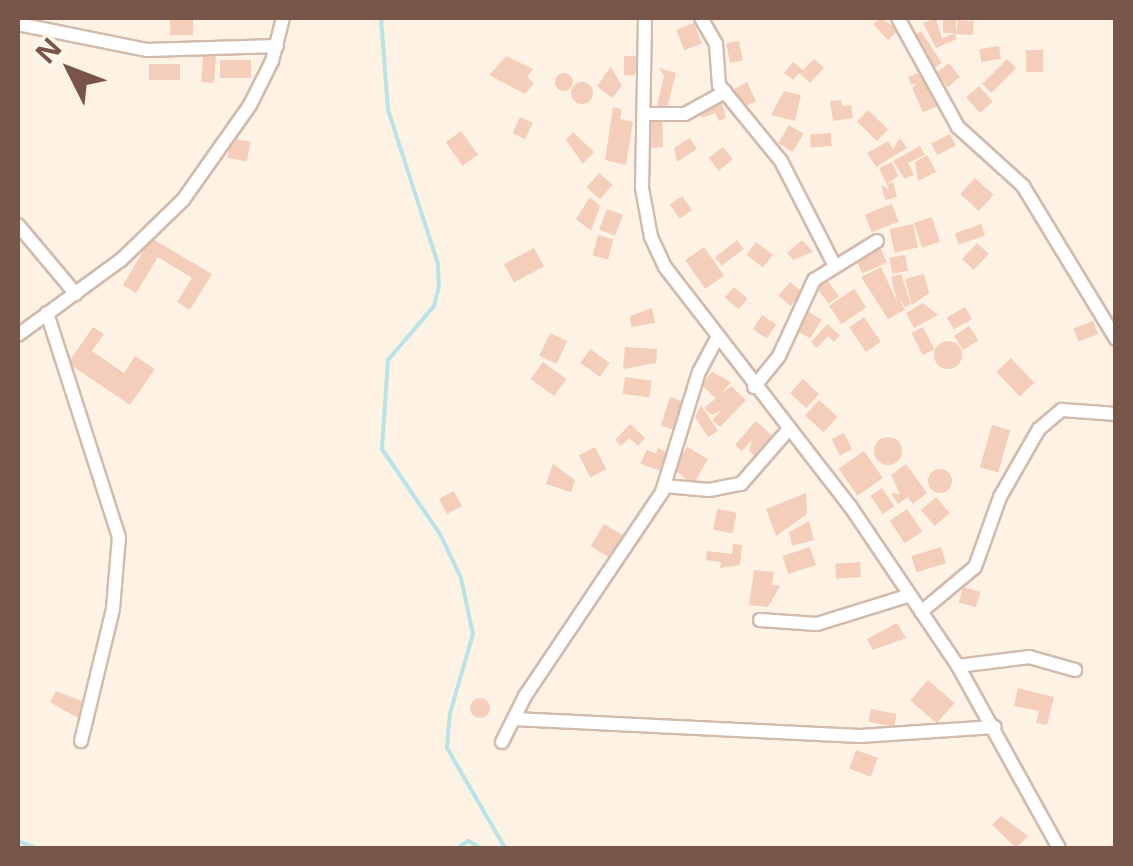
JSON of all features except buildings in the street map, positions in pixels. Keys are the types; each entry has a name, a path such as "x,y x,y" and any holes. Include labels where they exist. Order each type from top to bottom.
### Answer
{"street":[{"path":"18,335 76,294 183,200 250,105 277,46 283,18"},
{"path":"644,18 642,188 651,236 716,340 789,429 958,666 996,728 1059,848"},
{"path":"702,18 716,44 725,92 781,161 834,264"},
{"path":"898,18 958,127 1022,186 1116,339"},
{"path":"18,24 147,50 277,46"},
{"path":"644,114 685,114 725,92"},
{"path":"18,224 76,294"},
{"path":"754,387 779,356 810,286 834,264 877,242"},
{"path":"47,313 119,538 114,610 81,741"},
{"path":"502,742 664,486 716,340"},
{"path":"921,612 975,567 1000,497 1039,429 1062,410 1116,414"},
{"path":"664,486 709,490 741,484 789,429"},
{"path":"760,620 817,624 910,595"},
{"path":"958,666 1029,656 1075,670"},
{"path":"514,718 860,736 996,728"}],"waterway":[{"path":"381,18 388,110 438,264 439,287 434,306 388,360 382,449 440,534 461,578 473,634 450,713 447,748 505,848"},
{"path":"18,841 36,848"},
{"path":"457,848 468,841 481,848"}]}
